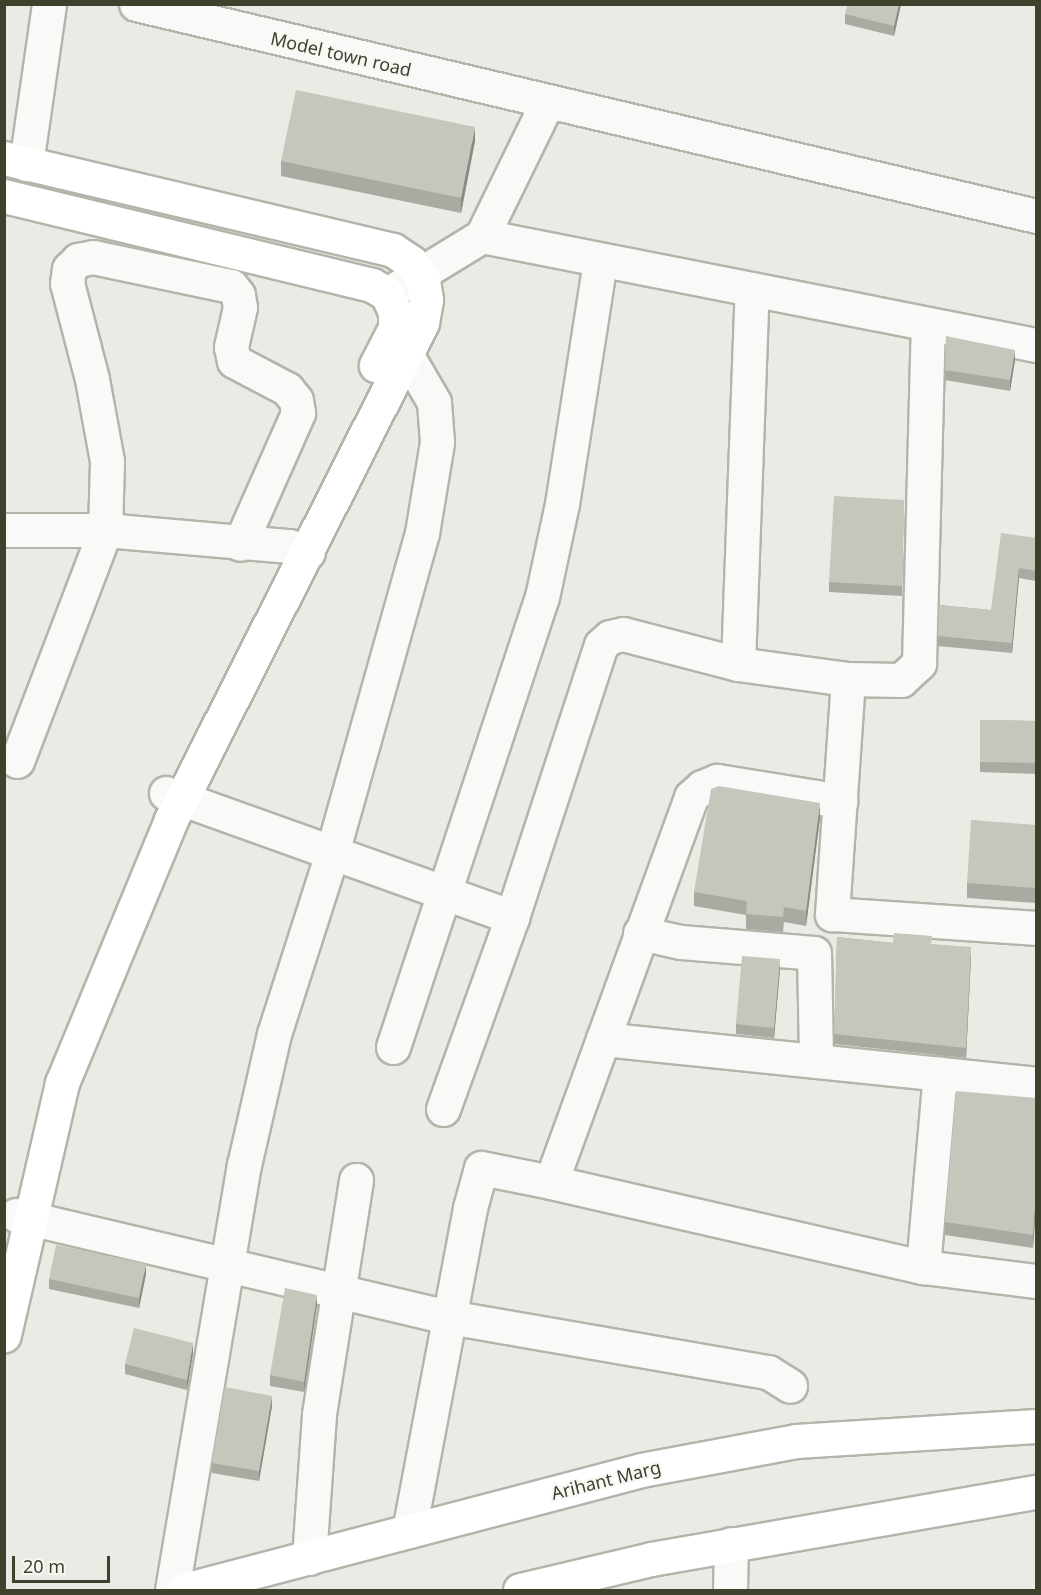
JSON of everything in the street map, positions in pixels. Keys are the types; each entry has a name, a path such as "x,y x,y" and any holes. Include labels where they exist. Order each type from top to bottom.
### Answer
{"street":[{"path":"49,4 15,161 12,198 353,278 387,294 395,312 395,328 298,549"},
{"name":"Model town road","path":"136,4 547,103 1036,216"},
{"path":"387,294 482,236 547,103"},
{"path":"4,1335 44,1087 174,796 298,549 422,323 426,300 419,275 411,262 393,250 15,161"},
{"path":"482,236 1036,345"},
{"path":"16,761 105,530 107,460 92,379 67,283 69,269 78,260 93,257 231,286 238,295 240,307 231,347 234,361 287,389 296,400 294,427 240,544"},
{"path":"393,1047 443,893 505,716 542,597 562,504 600,260"},
{"path":"738,664 752,289"},
{"path":"443,1109 512,917 601,645 610,636 623,634 738,664 848,679 901,680 913,673 919,663 928,324"},
{"path":"172,1590 244,1165 274,1034 332,853 422,533 437,441 434,402 406,354"},
{"path":"4,530 105,530 298,549"},
{"path":"848,679 832,914 1036,928"},
{"path":"551,1182 640,933 692,797 702,787 717,781 840,801"},
{"path":"174,796 512,917"},
{"path":"640,933 681,942 814,953 816,1061"},
{"path":"603,1039 1036,1084"},
{"path":"923,1267 940,1074"},
{"path":"409,1531 449,1317 481,1168 923,1267 1036,1281"},
{"path":"309,1558 319,1414 356,1180"},
{"path":"4,1261 24,1216"},
{"path":"24,1216 449,1317 768,1372 790,1386"},
{"name":"Arihant Marg","path":"184,1590 641,1470 796,1441 1036,1426"},
{"path":"520,1590 731,1544 1036,1492"},
{"path":"729,1590 731,1544"}],"building":[{"path":"848,4 899,4 894,26 845,14"},
{"path":"296,90 475,127 461,198 281,161"},
{"path":"946,336 1015,350 1010,380 945,370"},
{"path":"834,496 904,500 902,586 829,582"},
{"path":"1001,533 1036,538 1036,571 1019,568 1012,643 938,636 939,605 991,610"},
{"path":"980,720 1036,721 1036,763 980,762"},
{"path":"719,786 820,803 806,911 784,907 783,917 746,914 747,901 694,892 711,789"},
{"path":"971,820 1036,825 1036,888 967,883"},
{"path":"894,933 932,936 931,944 971,947 966,1048 834,1034 837,937 893,943"},
{"path":"742,956 780,959 774,1028 736,1024"},
{"path":"956,1091 1036,1098 1036,1192 1033,1235 945,1222"},
{"path":"56,1245 146,1264 139,1298 49,1279"},
{"path":"285,1288 317,1295 304,1382 270,1375"},
{"path":"134,1328 193,1343 187,1380 125,1364"},
{"path":"225,1387 272,1396 259,1471 212,1463"}]}
